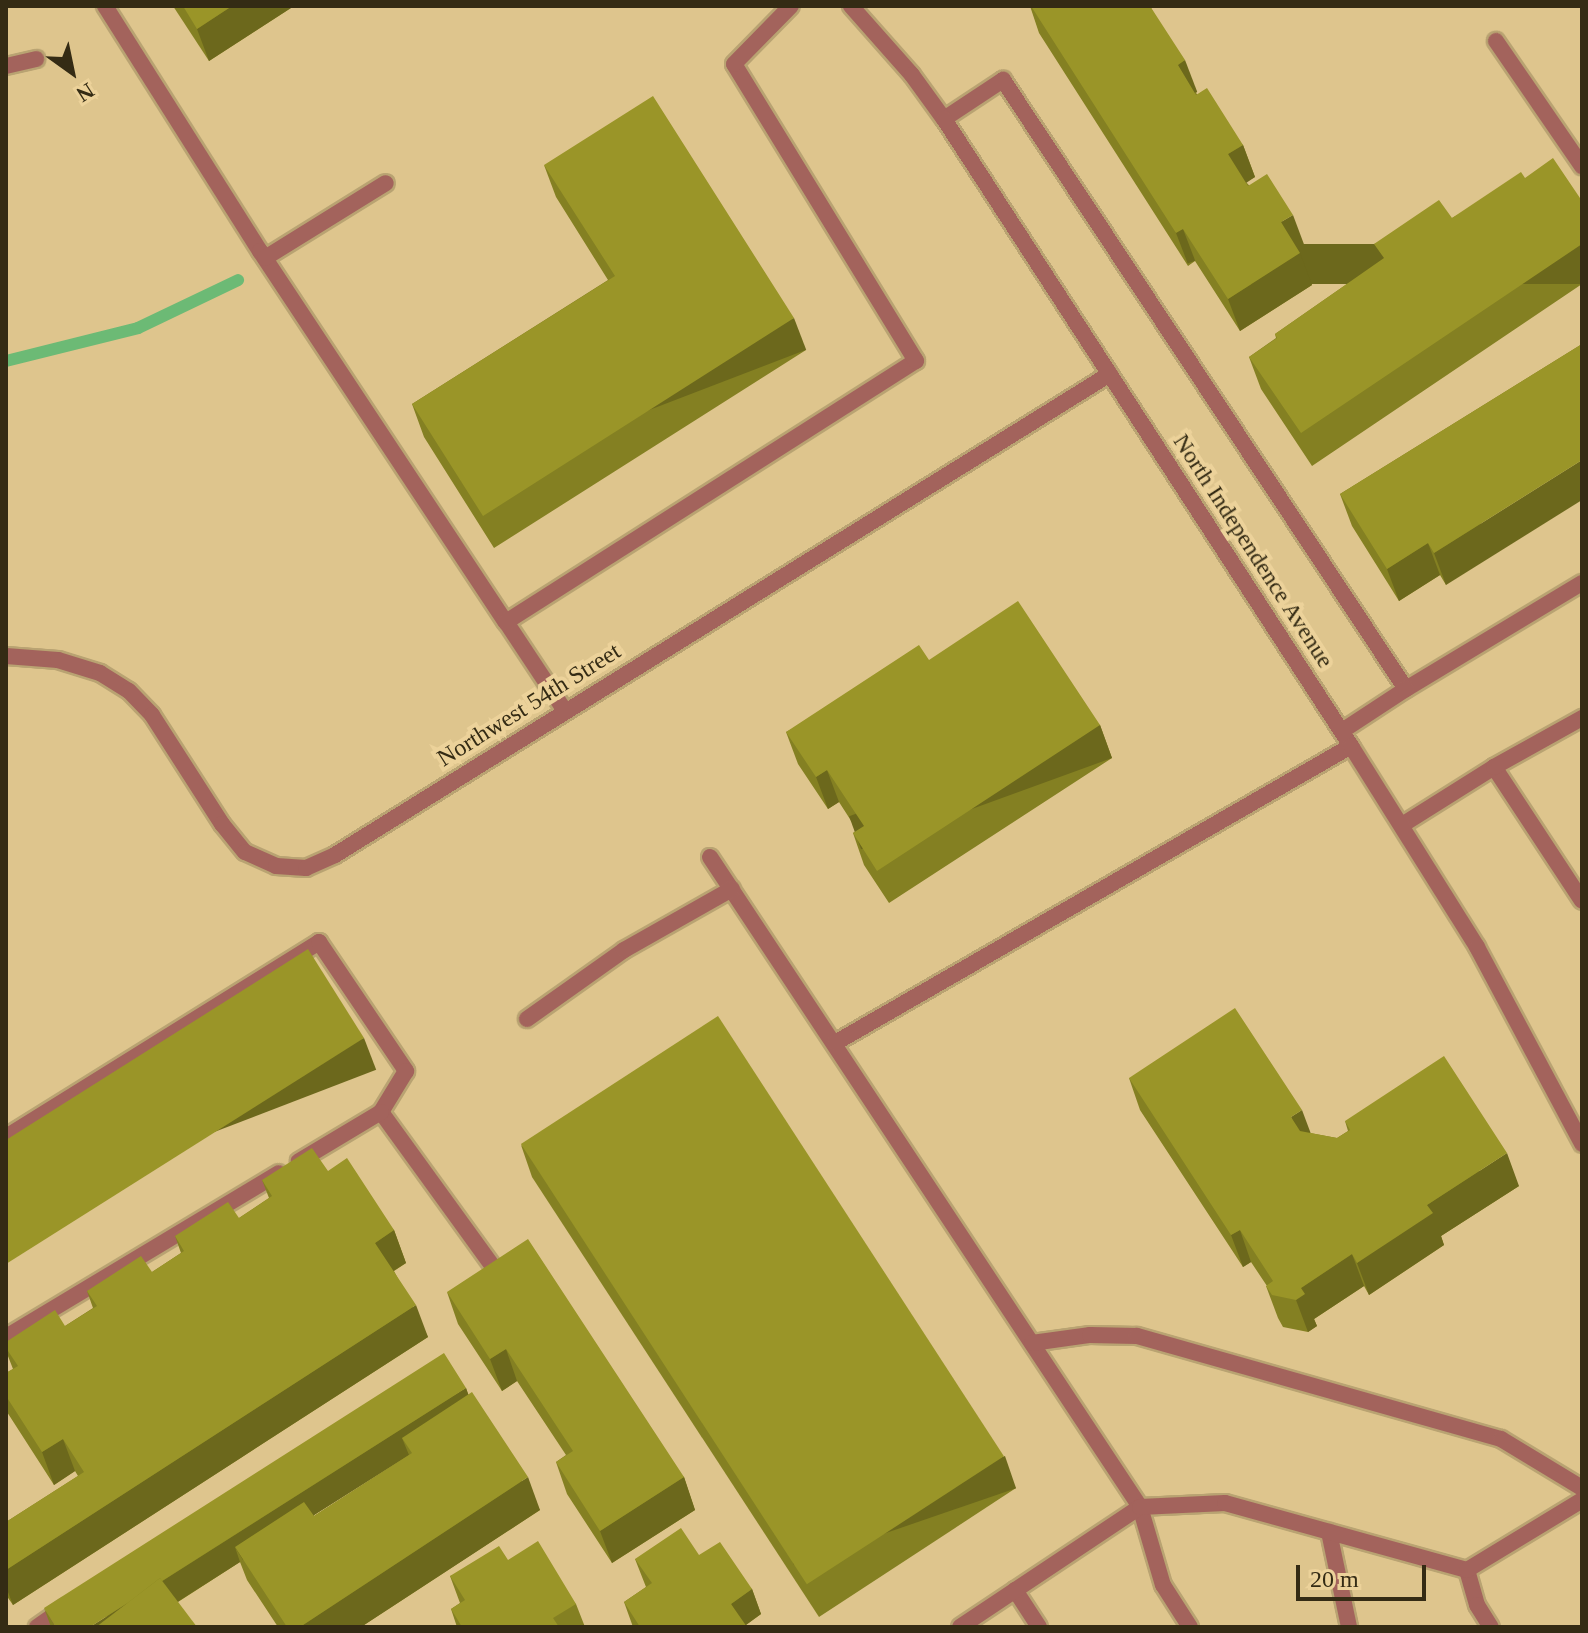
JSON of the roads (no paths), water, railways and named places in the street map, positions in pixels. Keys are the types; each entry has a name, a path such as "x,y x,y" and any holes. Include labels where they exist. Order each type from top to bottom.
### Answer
{"street":[{"path":"105,6 265,258 565,711"},
{"path":"506,622 916,361 734,64 791,6"},
{"name":"North Independence Avenue","path":"851,6 912,75 944,119 1342,731 1500,987 1582,1144"},
{"path":"1496,41 1582,166"},
{"path":"6,66 36,59"},
{"path":"944,119 1003,80 1406,689"},
{"path":"265,258 386,183"},
{"name":"Northwest 54th Street","path":"6,656 58,660 100,673 129,691 152,715 245,852 276,866 306,868 335,855 1110,374"},
{"path":"1342,731 1582,583"},
{"path":"1402,825 1494,767 1582,718"},
{"path":"835,1043 1351,746"},
{"path":"1494,767 1582,901"},
{"path":"710,857 1140,1507 1163,1585 1190,1627"},
{"path":"527,1019 624,950 732,889"},
{"path":"6,1137 319,942 406,1071 381,1112 6,1337"},
{"path":"381,1112 491,1264"},
{"path":"1032,1343 1090,1335 1137,1336 1501,1439 1582,1488"},
{"path":"960,1627 1140,1507 1225,1503 1467,1570 1582,1500"},
{"path":"1329,1532 1349,1627"},
{"path":"1467,1570 1477,1605 1491,1627"},
{"path":"1015,1590 1039,1627"},
{"path":"37,1627 76,1600"}],"waterway":[{"path":"6,361 138,328 238,280"}]}
